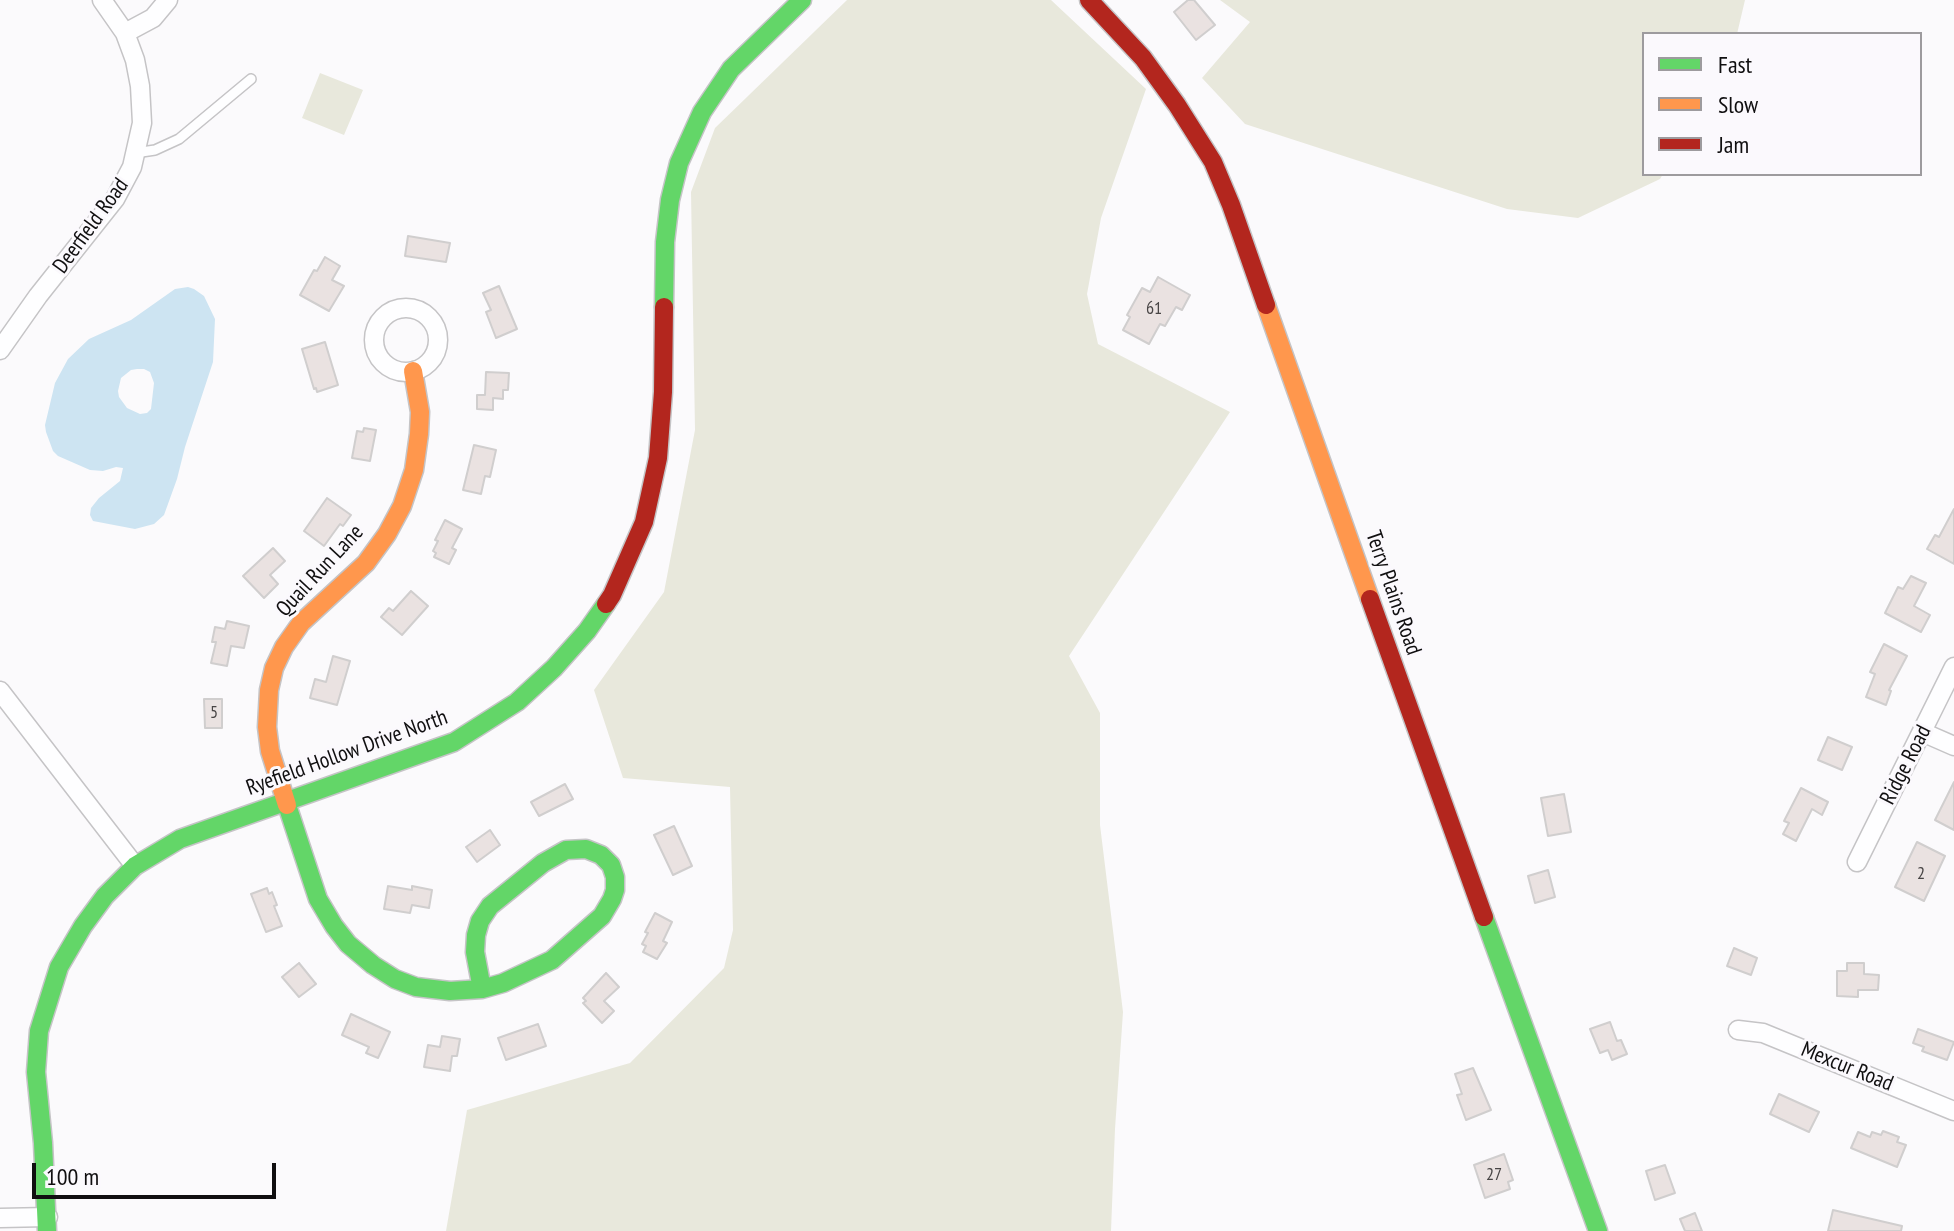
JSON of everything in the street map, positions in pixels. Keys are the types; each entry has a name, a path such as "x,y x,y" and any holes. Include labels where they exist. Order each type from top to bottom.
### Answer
{"street":[{"name":"Deerfield Road","path":"0,350 38,296 115,199 132,167 142,123 140,86 125,33 102,0"},
{"path":"125,33 153,18 168,0"},
{"name":"Ryefield Hollow Drive North","path":"48,1224 36,1072 39,1031 59,967 105,896 135,866 180,839 454,742 517,702 554,668 587,631 612,595 644,522 658,458 663,392 665,242 670,200 679,163 702,112 731,69 802,0"},
{"name":"Terry Plains Road","path":"1089,0 1143,58 1177,105 1213,162 1231,205 1405,699 1598,1231"},
{"name":"Quail Run Lane","path":"413,371 420,412 419,434 414,470 402,506 366,563 301,623 284,647 274,668 269,690 267,727 270,751 318,899 348,944 395,979 416,987 450,991 482,989 503,983 552,960 602,916 615,890 611,865 601,855 586,849 566,850 543,863 490,906 480,921 476,935 475,952 482,989"},
{"name":"Ridge Road","path":"1857,862 1954,667"},
{"path":"0,691 135,866"},
{"path":"1922,732 1954,746"},
{"name":"Mexcur Road","path":"1738,1030 1763,1033 1954,1111"},
{"path":"0,1218 48,1224"}],"lane":[{"path":"135,153 155,150 179,139 251,79"}],"shaded area":[{"path":"847,0 1051,0 1146,89 1101,218 1087,294 1098,344 1230,412 1069,656 1100,713 1100,825 1123,1012 1111,1231 446,1231 467,1110 630,1063 724,968 733,930 730,787 623,778 594,690 664,592 695,430 691,192 715,128"},
{"path":"1220,0 1745,0 1737,32 1642,32 1642,176 1662,176 1578,218 1507,209 1245,124 1202,78 1250,22"},
{"path":"320,73 363,90 344,135 302,118"}],"water":[{"path":"188,287 204,296 215,319 213,362 177,479 164,515 154,524 135,529 93,521 91,508 120,481 123,468 90,470 53,451 45,425 55,383 68,359 89,339 131,320 175,289","holes":["131,370 150,372 154,383 151,409 140,414 127,408 118,391 121,378"]}],"building":[{"path":"1188,0 1194,0 1215,25 1196,40 1174,12"},
{"path":"408,236 450,243 446,262 405,256"},
{"path":"325,257 340,266 332,280 344,286 329,311 300,295"},
{"path":"1158,277 1190,295 1182,310 1176,307 1165,326 1160,324 1149,344 1123,330 1130,317 1127,315 1142,288 1150,292"},
{"path":"499,286 517,329 496,338 486,312 491,310 483,293"},
{"path":"325,342 338,385 317,392 302,349"},
{"path":"486,372 509,373 508,390 503,390 503,399 493,398 493,410 477,409 477,395 485,395"},
{"path":"364,428 376,430 370,461 352,458 357,431 363,432"},
{"path":"474,445 496,450 490,477 485,476 481,494 463,490"},
{"path":"327,498 351,515 324,546 304,531"},
{"path":"1954,509 1954,564 1927,549 1935,535 1939,537"},
{"path":"445,520 462,529 452,548 456,550 449,564 434,557 436,553 433,551"},
{"path":"273,548 285,561 270,575 278,584 264,598 243,576"},
{"path":"1911,576 1926,583 1914,606 1930,615 1921,632 1885,613 1898,587 1903,589"},
{"path":"411,591 428,606 402,635 381,617 389,608 393,611"},
{"path":"227,621 249,626 244,648 231,646 227,666 211,663 216,642 212,642 215,627 225,629"},
{"path":"1884,644 1907,656 1889,690 1886,705 1866,697 1875,674 1870,672"},
{"path":"333,656 350,661 337,705 310,698 315,679 326,682"},
{"path":"204,699 222,699 222,728 205,728"},
{"path":"1828,737 1852,747 1842,770 1818,760"},
{"path":"1954,782 1954,830 1935,820"},
{"path":"565,784 573,799 539,816 531,802"},
{"path":"1801,788 1828,802 1822,815 1812,809 1796,841 1783,834 1789,823 1784,821"},
{"path":"1564,794 1571,832 1548,836 1541,798"},
{"path":"674,826 692,866 673,875 654,835"},
{"path":"490,830 500,845 477,862 466,847"},
{"path":"1917,842 1945,856 1924,901 1895,887"},
{"path":"1548,870 1555,897 1535,903 1528,876"},
{"path":"388,886 432,890 429,908 412,905 410,913 384,909"},
{"path":"267,888 269,894 272,892 282,926 266,932 251,894"},
{"path":"655,913 672,922 663,941 667,943 657,959 643,952 646,946 642,944"},
{"path":"1734,948 1757,958 1751,975 1727,966"},
{"path":"299,963 316,984 299,997 282,977"},
{"path":"1847,963 1864,963 1864,974 1879,975 1878,990 1858,990 1858,997 1837,996 1837,971 1847,971"},
{"path":"606,973 619,987 604,1001 614,1011 602,1023 583,1003 586,1001 583,998"},
{"path":"351,1014 390,1032 378,1058 366,1053 369,1047 342,1035"},
{"path":"1610,1022 1617,1041 1621,1040 1627,1054 1612,1060 1608,1050 1600,1053 1590,1029"},
{"path":"538,1024 546,1046 506,1060 498,1038"},
{"path":"1918,1029 1954,1042 1947,1060 1922,1051 1924,1047 1913,1043"},
{"path":"442,1036 460,1039 457,1056 452,1056 450,1071 424,1067 428,1045 440,1047"},
{"path":"1473,1068 1491,1110 1466,1120 1457,1095 1462,1094 1455,1074"},
{"path":"1779,1094 1819,1112 1809,1132 1770,1114"},
{"path":"1883,1131 1899,1137 1897,1142 1906,1145 1897,1167 1851,1148 1858,1132 1870,1137 1872,1132 1881,1135"},
{"path":"1504,1154 1513,1180 1508,1182 1510,1189 1485,1198 1474,1165"},
{"path":"1665,1165 1675,1193 1655,1200 1646,1171"},
{"path":"1833,1210 1902,1226 1901,1231 1828,1231"},
{"path":"1695,1213 1702,1231 1685,1231 1680,1219"}],"traffic: fast":[{"path":"664,307 665,242 670,200 679,163 702,112 731,69 802,0"},
{"path":"47,1231 36,1072 39,1031 59,967 105,896 135,866 180,839 454,742 517,702 554,668 606,604"},
{"path":"287,805 318,899 334,926 348,944 373,965 395,979 416,987 450,991 482,989 503,983 552,960 602,916 612,899 615,877 611,865 601,855 586,849 566,850 543,863 490,906 480,921 476,935 475,952 482,989"},
{"path":"1484,917 1598,1231"}],"traffic: slow":[{"path":"1266,305 1370,599"},
{"path":"287,805 270,751 267,727 274,668 301,623 366,563 402,506 414,470 419,434 420,412 413,371"}],"traffic: jam":[{"path":"1089,0 1143,58 1213,162 1266,305"},
{"path":"606,604 644,522 658,458 664,307"},
{"path":"1370,599 1484,917"}]}
